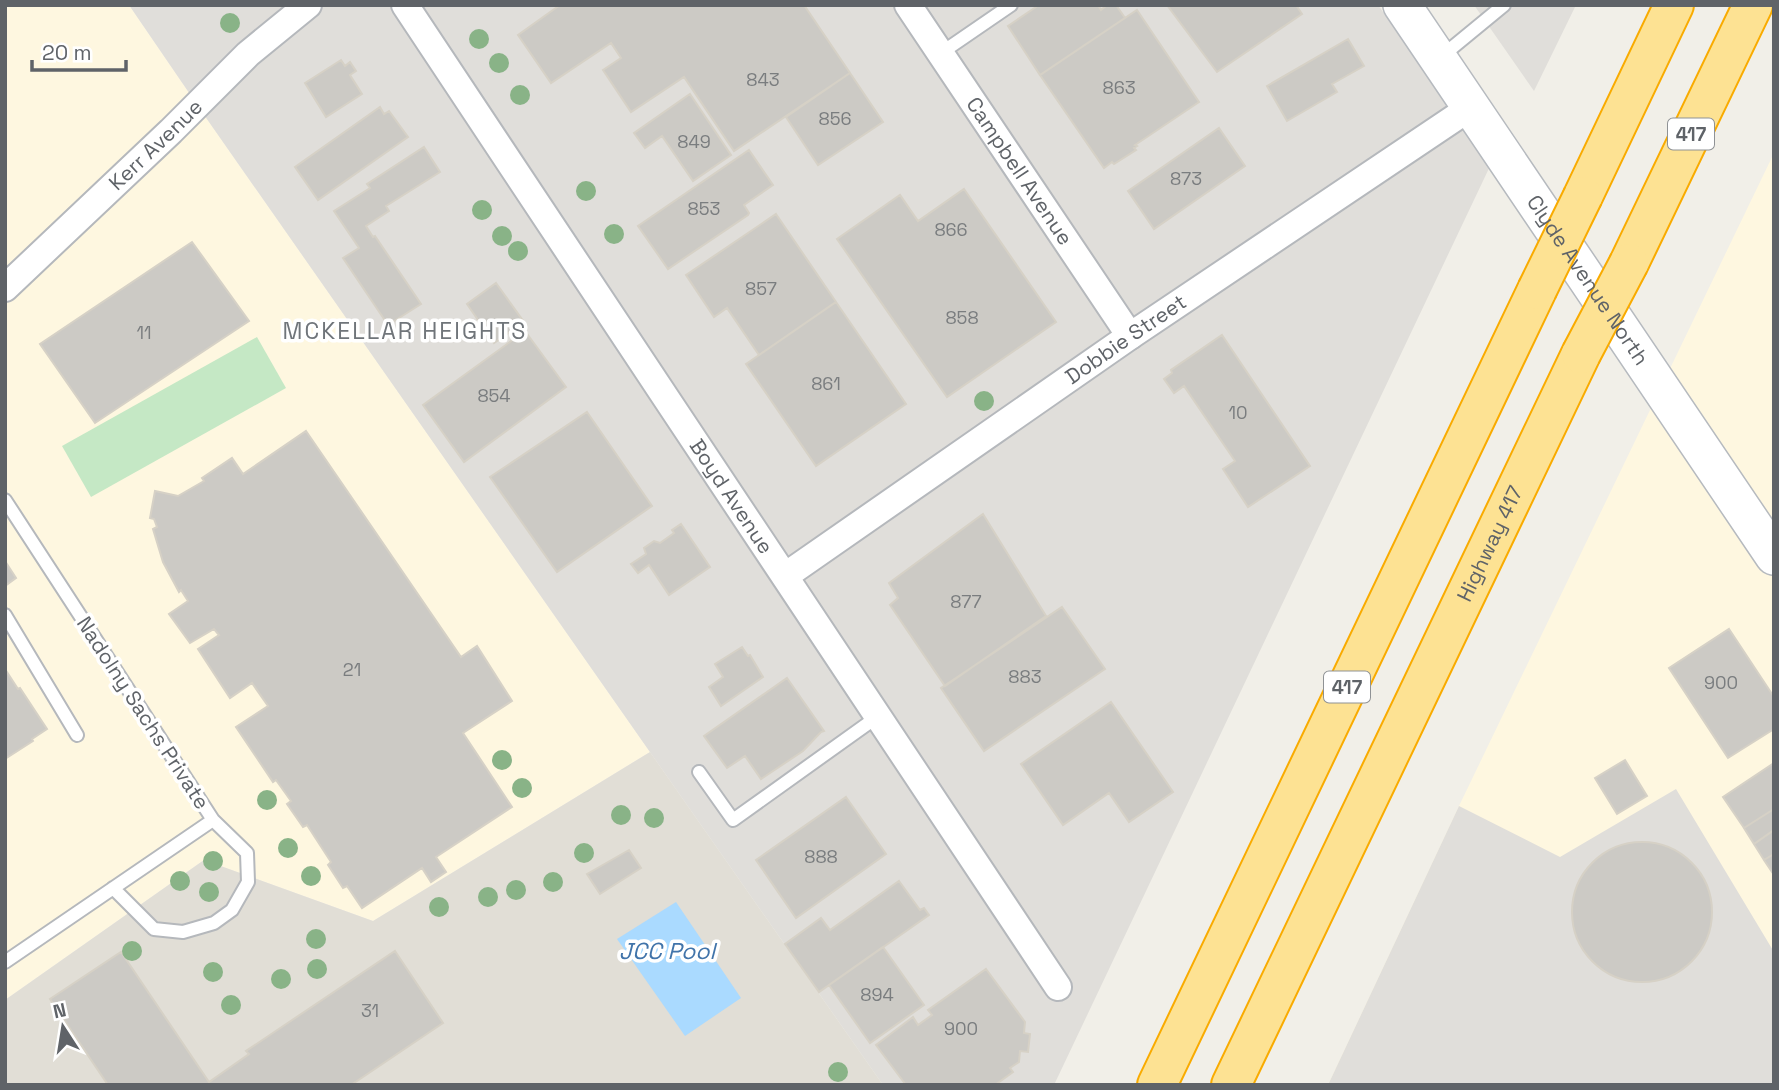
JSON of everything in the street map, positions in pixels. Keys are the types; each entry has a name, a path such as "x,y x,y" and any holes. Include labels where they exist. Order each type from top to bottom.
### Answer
{"highway":[{"name":"417","path":"1157,1085 1674,5"},
{"name":"Highway 417","path":"1231,1085 1581,354 1629,262 1753,5"}],"street":[{"name":"Kerr Avenue","path":"5,288 171,131 247,54 308,5"},
{"name":"Boyd Avenue","path":"405,5 1058,987"},
{"name":"Campbell Avenue","path":"908,5 1130,336"},
{"name":"Clyde Avenue North","path":"1402,5 1774,556"},
{"name":"Dobbie Street","path":"785,576 1130,336 1471,107"}],"lane":[{"path":"940,53 1012,5"},
{"path":"1438,59 1504,5"},
{"name":"Nadolny Sachs Private","path":"5,500 213,820 5,962"},
{"path":"5,615 77,735"},
{"path":"699,772 733,820 877,717"},
{"path":"113,888 154,929 183,932 214,923 232,910 247,882 247,853 213,820"}],"shaded area":[{"path":"5,5 129,5 650,752 373,921 204,860 5,1000"},
{"path":"129,5 1378,5 1492,162 1054,1085 883,1085"},
{"path":"1474,5 1576,5 1534,91"},
{"path":"1774,153 1774,1085 1328,1085 1459,806"},
{"path":"650,752 883,1085 5,1085 5,1000 204,860 373,921"},
{"path":"1676,789 1774,952 1774,1085 1328,1085 1459,806 1560,857"}],"green space":[{"path":"257,337 286,388 91,497 62,446"}],"water":[{"name":"JCC Pool","path":"676,902 741,998 685,1036 617,939"}],"building":[{"path":"560,5 804,5 850,73 734,151 684,77 631,112 603,70 621,58 611,43 551,83 518,35"},
{"path":"1039,5 1098,5 1101,10 1107,5 1116,5 1125,18 1040,75 1008,26"},
{"path":"1167,5 1296,5 1302,14 1217,72"},
{"path":"1137,10 1199,102 1135,145 1136,150 1104,168 1040,75"},
{"path":"1348,39 1364,66 1332,84 1337,92 1287,121 1267,86"},
{"path":"341,60 345,66 350,62 356,71 350,75 362,94 326,117 305,83"},
{"path":"850,73 883,122 818,165 786,117"},
{"path":"690,94 731,155 693,181 662,136 645,148 634,133"},
{"path":"380,107 384,114 389,111 408,137 318,200 295,167"},
{"path":"1219,128 1245,166 1154,229 1128,191"},
{"path":"424,147 440,172 386,206 389,211 366,226 421,304 388,325 343,258 359,248 334,211 370,188 367,184"},
{"path":"749,150 773,185 744,205 748,215 668,269 638,226"},
{"path":"964,189 1056,322 947,397 837,239 900,195 918,221"},
{"path":"776,214 836,302 759,355 727,308 714,317 686,275"},
{"path":"192,242 249,321 95,423 40,344"},
{"path":"496,283 524,322 494,343 467,304"},
{"path":"836,302 906,404 816,466 746,364"},
{"path":"525,331 566,387 464,462 423,405"},
{"path":"1222,335 1310,466 1248,507 1223,469 1235,461 1184,386 1174,393 1164,379 1172,373 1171,370"},
{"path":"587,412 652,506 557,572 490,477"},
{"path":"306,431 461,657 477,646 512,701 463,733 512,807 436,857 446,872 431,882 422,868 362,908 347,886 343,888 328,865 331,862 307,825 303,827 287,804 291,801 276,780 273,782 236,727 268,706 252,683 230,698 198,649 219,635 214,629 190,643 169,614 188,601 181,590 179,592 163,562 153,529 157,527 154,519 150,518 155,491 178,496 204,481 202,478 232,458 243,474"},
{"path":"983,514 1046,616 945,686 890,605 898,598 889,583"},
{"path":"681,524 710,567 669,595 649,565 638,573 631,564 646,554 644,548 654,541 660,543"},
{"path":"5,561 16,578 5,586"},
{"path":"1062,607 1105,669 984,751 941,688"},
{"path":"1729,629 1774,697 1774,729 1728,758 1669,668"},
{"path":"742,647 763,677 721,706 709,687 723,677 715,664"},
{"path":"5,669 47,729 5,759"},
{"path":"787,678 824,731 803,751 761,779 745,756 727,768 704,736"},
{"path":"1111,702 1173,792 1129,822 1109,793 1063,825 1021,764"},
{"path":"1625,760 1647,796 1617,814 1595,778"},
{"path":"1774,763 1774,809 1744,828 1723,797"},
{"path":"846,797 886,854 796,918 756,860"},
{"path":"1774,809 1774,830 1754,844 1744,828"},
{"path":"1774,830 1774,854 1764,860 1754,844"},
{"path":"1642,842 1669,848 1691,863 1706,885 1712,912 1706,939 1691,961 1669,976 1642,982 1615,976 1593,961 1578,939 1572,912 1578,885 1593,863 1615,848"},
{"path":"629,850 641,868 600,894 587,874"},
{"path":"1774,854 1774,875 1764,860"},
{"path":"899,881 920,910 924,908 929,915 819,992 785,944 821,918 830,930"},
{"path":"883,947 924,1005 870,1043 829,985"},
{"path":"395,951 443,1023 351,1085 108,1085 50,999 121,952 209,1082 249,1054 246,1051"},
{"path":"986,969 1025,1022 1024,1033 1030,1034 1028,1052 1020,1051 1019,1062 1010,1068 1013,1072 995,1085 906,1085 876,1045 913,1017 918,1025 932,1015 928,1010"}],"district":[{"name":"MCKELLAR HEIGHTS","path":"405,331"}]}
